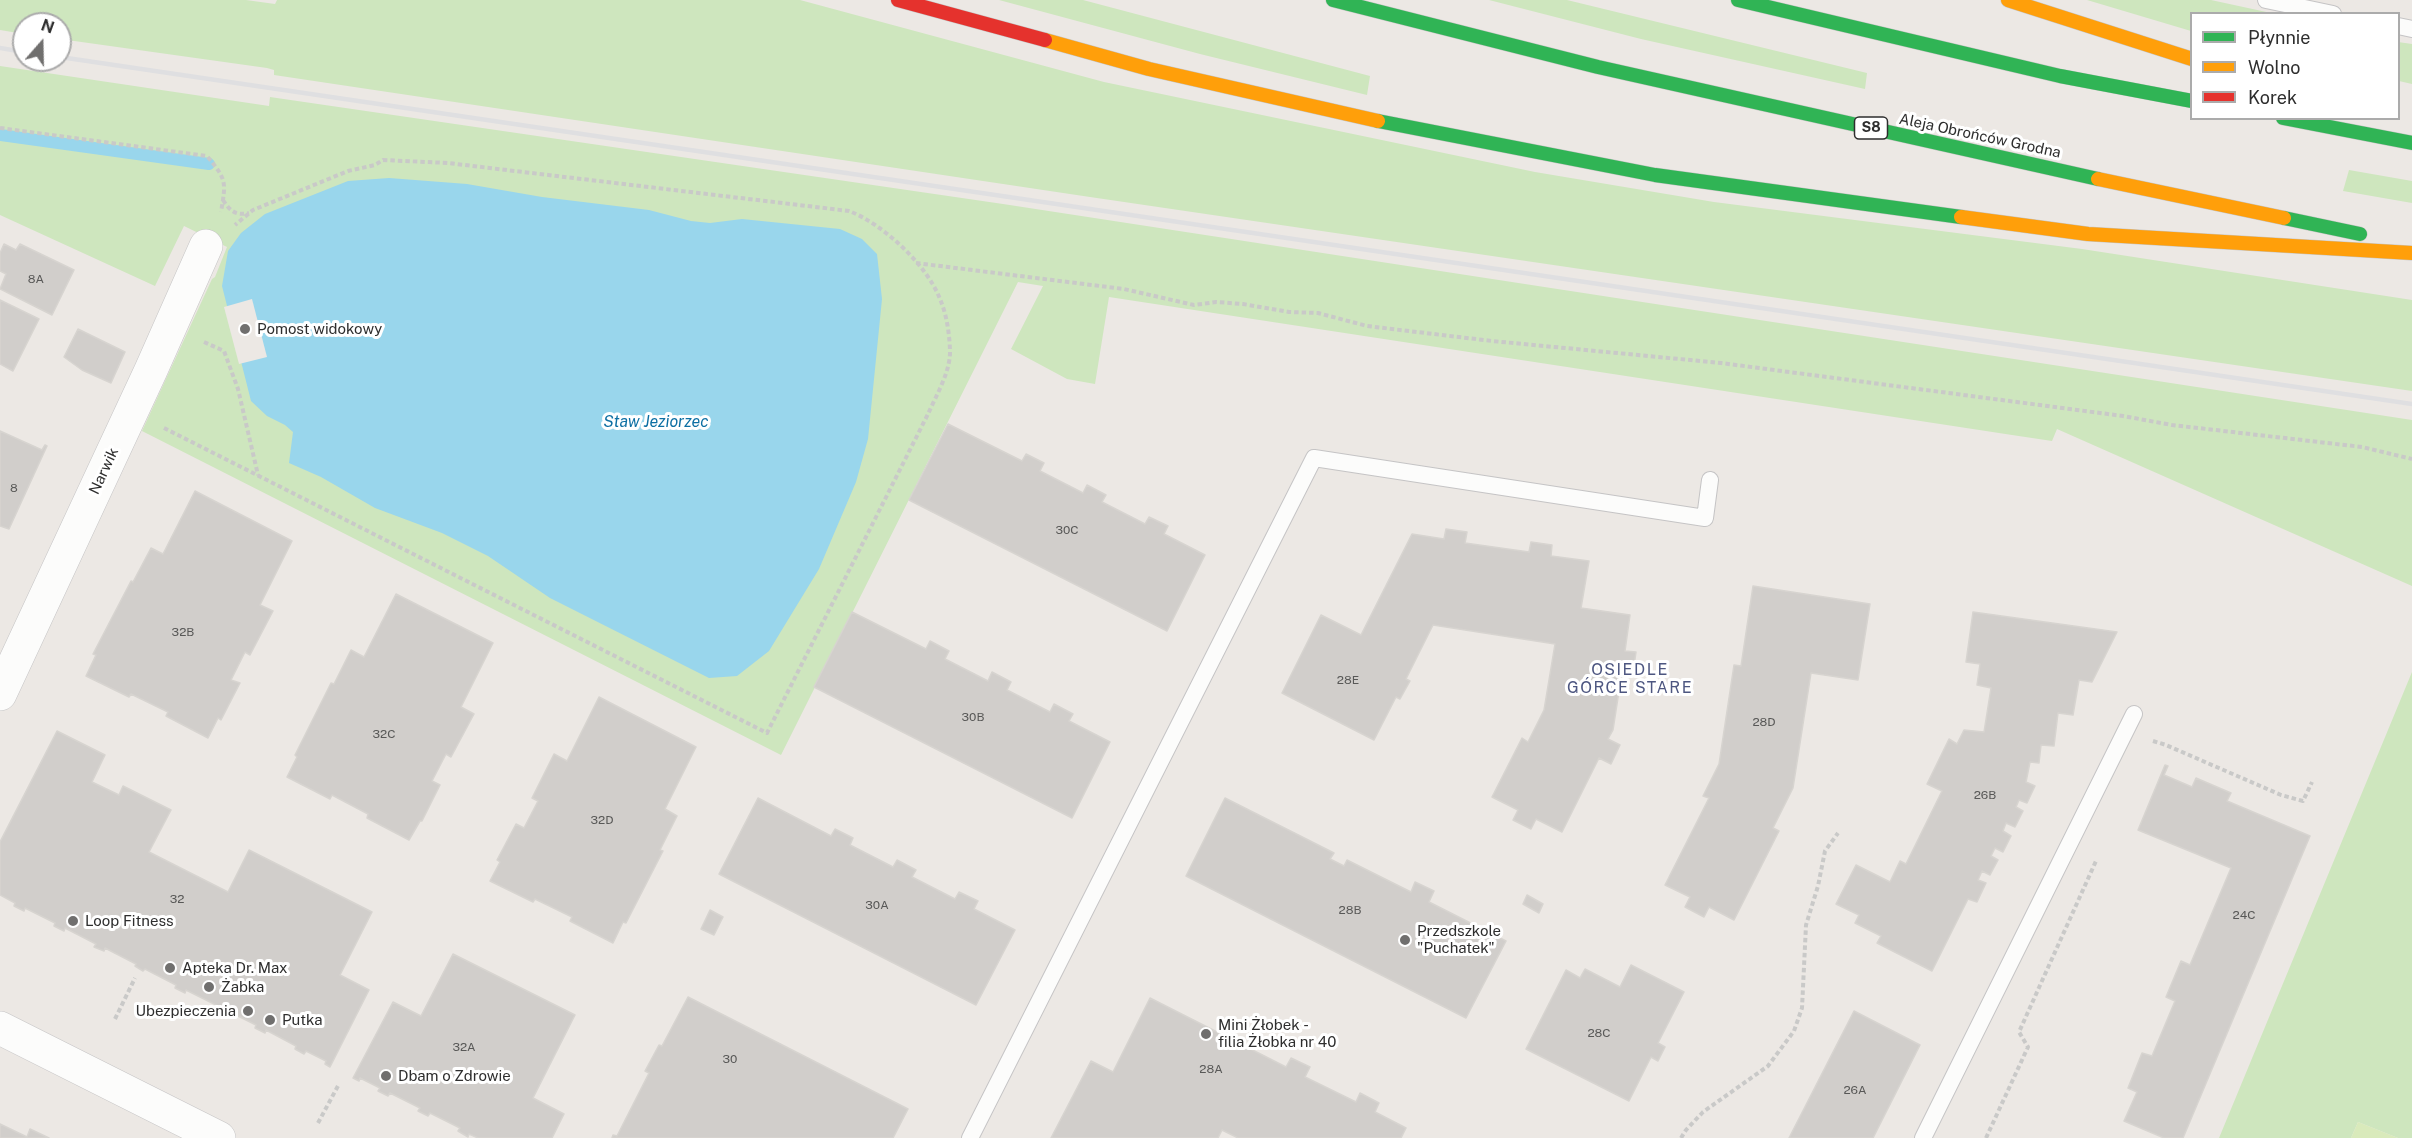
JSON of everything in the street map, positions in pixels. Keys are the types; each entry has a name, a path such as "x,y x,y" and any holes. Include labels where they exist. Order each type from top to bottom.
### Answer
{"highway":[{"path":"898,0 1161,72 1410,128 1655,175 2088,234 2412,253"},
{"name":"Aleja Obrońców Grodna","path":"1332,0 1598,67 2023,162 2412,244"},
{"path":"1738,0 2060,76 2190,101"},
{"path":"2008,0 2190,58"},
{"path":"2293,120 2412,143"}],"street":[{"name":"Narwik","path":"0,694 132,412 206,246"},
{"path":"0,1028 219,1138"}],"lane":[{"path":"2266,0 2323,12"},
{"path":"970,1138 1314,458 1705,518 1710,480"},
{"path":"1923,1138 2134,714"}],"path":[{"path":"0,128 207,156 224,178 220,215"},
{"path":"132,412 768,733 928,414 945,375 950,354 946,320 940,298 916,263 881,228 866,217 849,211 448,163 383,160 375,165 348,171 250,212 236,213 229,209 223,200"},
{"path":"232,228 250,212"},
{"path":"916,263 1124,289 1194,305 1216,302 1243,304 1289,312 1318,313 1367,326 1492,341 1721,363 2123,416 2172,425 2362,447 2412,459"},
{"path":"197,339 224,351 238,389 258,476"},
{"path":"2144,745 2154,740 2282,795 2303,801 2312,782"},
{"path":"1681,1138 1703,1112 1768,1066 1794,1032 1802,1008 1806,925 1818,886 1825,851 1838,833"},
{"path":"1986,1138 2028,1047 2019,1032 2097,859"},
{"path":"115,1019 135,978"},
{"path":"318,1123 339,1084"}],"green space":[{"path":"0,0 246,0 275,4 277,0 800,0 1104,82 1535,172 1714,202 2082,249 2412,300 2412,391 274,75 274,70 267,68 72,41 72,12 12,12 12,32 0,30"},
{"path":"999,0 1083,0 1370,76 1367,95 1200,54"},
{"path":"1489,0 1567,0 1867,73 1865,89 1641,39"},
{"path":"2087,0 2211,0 2266,12 2190,12 2190,31"},
{"path":"2400,42 2412,44 2412,84 2400,81"},
{"path":"0,66 12,68 12,72 40,72 269,106 270,97 1003,204 2412,420 2412,586 2057,429 2052,441 1109,297 1095,384 1067,379 1011,349 1043,286 1018,282 781,755 142,431 227,247 184,226 155,286 0,215"},
{"path":"2349,170 2412,181 2412,203 2343,191"},
{"path":"2412,672 2412,1138 2398,1138 2358,1122 2351,1138 2219,1138"},
{"path":"2358,1122 2398,1138 2351,1138"}],"water":[{"name":"Staw Jeziorzec","path":"389,178 467,184 542,197 649,210 691,221 710,223 742,219 840,229 862,239 877,254 882,299 868,439 856,482 819,569 769,651 737,676 709,678 550,598 488,556 442,533 375,508 321,477 289,463 293,432 267,416 251,401 222,286 228,251 241,233 265,214 348,181"}],"pier":[{"path":"252,299 267,357 239,364 224,307"}],"building":[{"path":"4,244 16,250 20,244 74,270 52,315 0,289 6,274 0,271 0,253"},
{"path":"0,300 39,319 13,371 0,364"},
{"path":"78,329 125,352 111,383 82,370 64,357"},
{"path":"948,424 1022,461 1026,454 1044,463 1040,471 1083,493 1087,485 1106,495 1102,502 1145,524 1149,517 1168,526 1164,534 1205,555 1167,631 909,500"},
{"path":"0,431 42,450 45,445 47,446 9,529 0,526"},
{"path":"195,491 292,541 260,605 273,611 250,655 245,652 231,680 240,683 221,720 218,718 208,738 166,716 168,712 131,694 129,697 86,676 96,655 93,654 131,581 133,582 151,548 163,554"},
{"path":"1446,529 1467,532 1465,543 1529,552 1531,542 1552,545 1551,556 1589,561 1581,608 1630,615 1625,651 1636,652 1633,673 1622,672 1613,730 1608,739 1620,745 1611,764 1599,758 1562,832 1536,819 1531,829 1513,820 1518,810 1492,797 1522,738 1528,742 1544,710 1555,644 1433,625 1406,679 1410,681 1400,699 1396,697 1374,740 1282,693 1321,615 1361,635 1412,534 1444,539"},
{"path":"1753,586 1870,604 1858,680 1811,673 1793,788 1773,828 1779,831 1734,920 1709,907 1704,917 1685,907 1690,897 1665,885 1709,798 1703,796 1719,764 1734,665 1741,666"},
{"path":"396,594 493,643 461,707 474,714 451,757 446,754 432,781 440,785 422,821 409,840 367,818 368,814 332,795 330,799 287,777 297,757 295,755 331,683 334,684 351,650 364,657"},
{"path":"852,612 926,649 930,641 949,651 945,659 988,681 992,672 1011,682 1007,690 1050,712 1054,704 1073,714 1069,721 1110,742 1072,818 814,687"},
{"path":"1973,612 2117,632 2092,682 2079,680 2073,715 2058,713 2054,746 2041,745 2039,763 2030,762 2026,782 2035,786 2027,803 2019,800 2016,807 2023,811 2015,827 2006,823 2003,831 2011,836 2003,852 1995,848 1991,856 1998,860 1990,875 1982,871 1978,880 1986,883 1977,902 1968,899 1932,971 1877,943 1881,936 1855,923 1859,915 1836,904 1856,865 1890,882 1900,861 1906,864 1942,791 1927,784 1949,739 1957,744 1964,730 1984,732 1991,688 1977,685 1980,664 1966,662"},
{"path":"599,697 696,747 665,809 677,816 660,850 663,851 626,923 623,922 613,943 570,921 572,917 535,899 533,902 490,881 500,862 497,860 516,824 524,828 538,801 532,798 554,754 567,761"},
{"path":"57,731 105,755 92,782 119,795 123,786 171,810 149,852 228,892 249,850 372,912 340,975 369,990 330,1067 325,1064 326,1061 306,1051 304,1054 295,1049 296,1046 266,1030 265,1033 255,1028 256,1025 226,1010 224,1013 215,1008 216,1005 186,990 185,993 175,988 176,985 145,969 143,971 135,966 136,964 105,948 104,951 94,947 96,944 65,928 64,931 54,926 55,923 25,908 24,911 14,906 15,903 0,895 0,842"},
{"path":"2165,765 2168,766 2164,775 2192,787 2196,778 2231,793 2227,801 2310,836 2183,1138 2164,1138 2124,1121 2137,1092 2128,1088 2142,1053 2152,1056 2175,1001 2166,997 2181,961 2190,965 2231,868 2138,830"},
{"path":"758,798 831,836 835,829 853,838 850,845 893,867 897,860 916,870 912,877 955,899 959,892 978,901 974,909 1015,930 976,1005 719,874"},
{"path":"1225,798 1334,853 1330,859 1344,866 1347,860 1411,892 1415,882 1434,891 1429,902 1506,941 1466,1018 1186,876"},
{"path":"1527,895 1543,904 1539,913 1523,904"},
{"path":"710,910 723,917 714,935 701,929"},
{"path":"453,954 575,1015 533,1098 564,1114 552,1138 478,1138 469,1134 468,1137 458,1131 460,1128 430,1113 428,1116 418,1111 420,1108 390,1093 388,1096 378,1091 380,1088 360,1078 359,1081 353,1078 393,1002 421,1016"},
{"path":"1631,965 1684,992 1658,1043 1665,1047 1658,1061 1651,1057 1629,1101 1526,1049 1566,970 1580,978 1585,969 1620,987"},
{"path":"688,997 908,1109 893,1138 612,1138 613,1135 617,1136 649,1073 645,1071 659,1045 662,1046"},
{"path":"1150,998 1286,1067 1291,1058 1310,1067 1305,1077 1356,1102 1360,1093 1379,1103 1375,1112 1406,1128 1401,1138 1238,1138 1222,1130 1218,1138 1051,1138 1091,1061 1113,1072"},
{"path":"1854,1011 1920,1045 1873,1138 1789,1138"},
{"path":"0,1124 27,1137 30,1129 49,1138 0,1138"}],"waterway":[{"path":"0,135 209,164"}],"railway":[{"path":"0,48 12,50"},
{"path":"72,59 2412,404"}],"traffic: fast":[{"path":"1333,0 1598,67 2098,179"},
{"path":"1738,0 2060,76 2190,101"},
{"path":"2293,120 2412,143"},
{"path":"1378,121 1655,175 1961,217"},
{"path":"2284,218 2360,234"}],"traffic: slow":[{"path":"2008,0 2190,58"},
{"path":"1045,40 1149,69 1378,121"},
{"path":"2098,179 2284,218"},
{"path":"1961,217 2088,234 2412,253"}],"traffic: jam":[{"path":"898,0 1045,40"}],"place":[{"name":"Pomost widokowy","path":"245,329"},
{"name":"Loop Fitness","path":"73,921"},
{"name":"Przedszkole \"Puchatek\"","path":"1405,940"},
{"name":"Apteka Dr. Max","path":"170,968"},
{"name":"Żabka","path":"209,987"},
{"name":"Ubezpieczenia","path":"248,1011"},
{"name":"Putka","path":"270,1020"},
{"name":"Mini Żłobek - filia Żłobka nr 40","path":"1206,1034"},
{"name":"Dbam o Zdrowie","path":"386,1076"}],"district":[{"name":"OSIEDLE GÓRCE STARE","path":"1630,679"}]}
